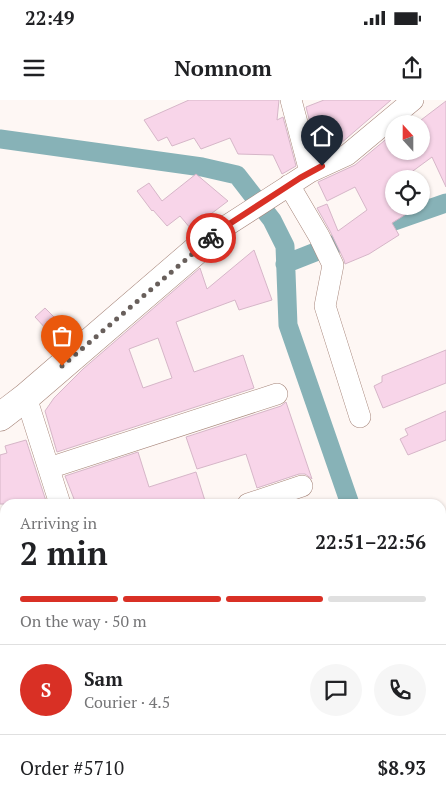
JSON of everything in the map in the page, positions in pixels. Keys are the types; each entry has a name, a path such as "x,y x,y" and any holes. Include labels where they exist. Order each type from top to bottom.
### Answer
{"street":[{"path":"291,100 310,172"},
{"path":"0,417 26,398 220,230 310,172 347,155 414,100"},
{"path":"284,188 319,236 333,266 325,306 360,417"},
{"path":"50,468 277,394"},
{"path":"26,398 59,499"},
{"path":"263,499 302,486"}],"building":[{"path":"189,100 279,100 277,120 283,117 296,166 282,174 273,155 238,154 230,138 201,149 194,138 172,146 167,137 158,141 144,120"},
{"path":"324,100 391,100 340,144 318,154 306,107"},
{"path":"446,101 446,187 432,157 430,158 430,115 428,115"},
{"path":"385,140 385,160 428,160 414,170 385,170 385,215 405,215 392,223 399,235 369,254 345,264 317,208 327,204 338,231 367,210 355,187 327,201 318,182 355,165"},
{"path":"196,174 228,201 191,229 180,216 167,226 152,211 137,191 149,183 162,201"},
{"path":"254,250 272,300 239,310 235,300 176,322 194,372 243,355 254,388 57,452 45,411 54,398 83,369 200,268 207,289","holes":["158,338 172,378 143,388 129,349"]},
{"path":"45,308 58,321 48,331 35,317"},
{"path":"446,350 446,383 383,408 374,386 382,382 382,376"},
{"path":"286,402 312,479 305,474 299,474 257,488 246,454 197,469 186,437 281,406"},
{"path":"446,411 446,440 408,455 400,439 408,435 405,429"},
{"path":"26,440 45,499 0,499 0,455 7,453 5,446"},
{"path":"138,452 149,487 196,472 204,499 74,499 65,476"}],"waterway":[{"path":"0,139 202,167 237,175 272,220 285,246 288,325 348,499"},
{"path":"377,227 446,203"},
{"path":"285,264 338,243"}],"way so far":[{"path":"62,366 211,238"}],"route":[{"path":"211,238 220,230 289,185 322,166"}]}
